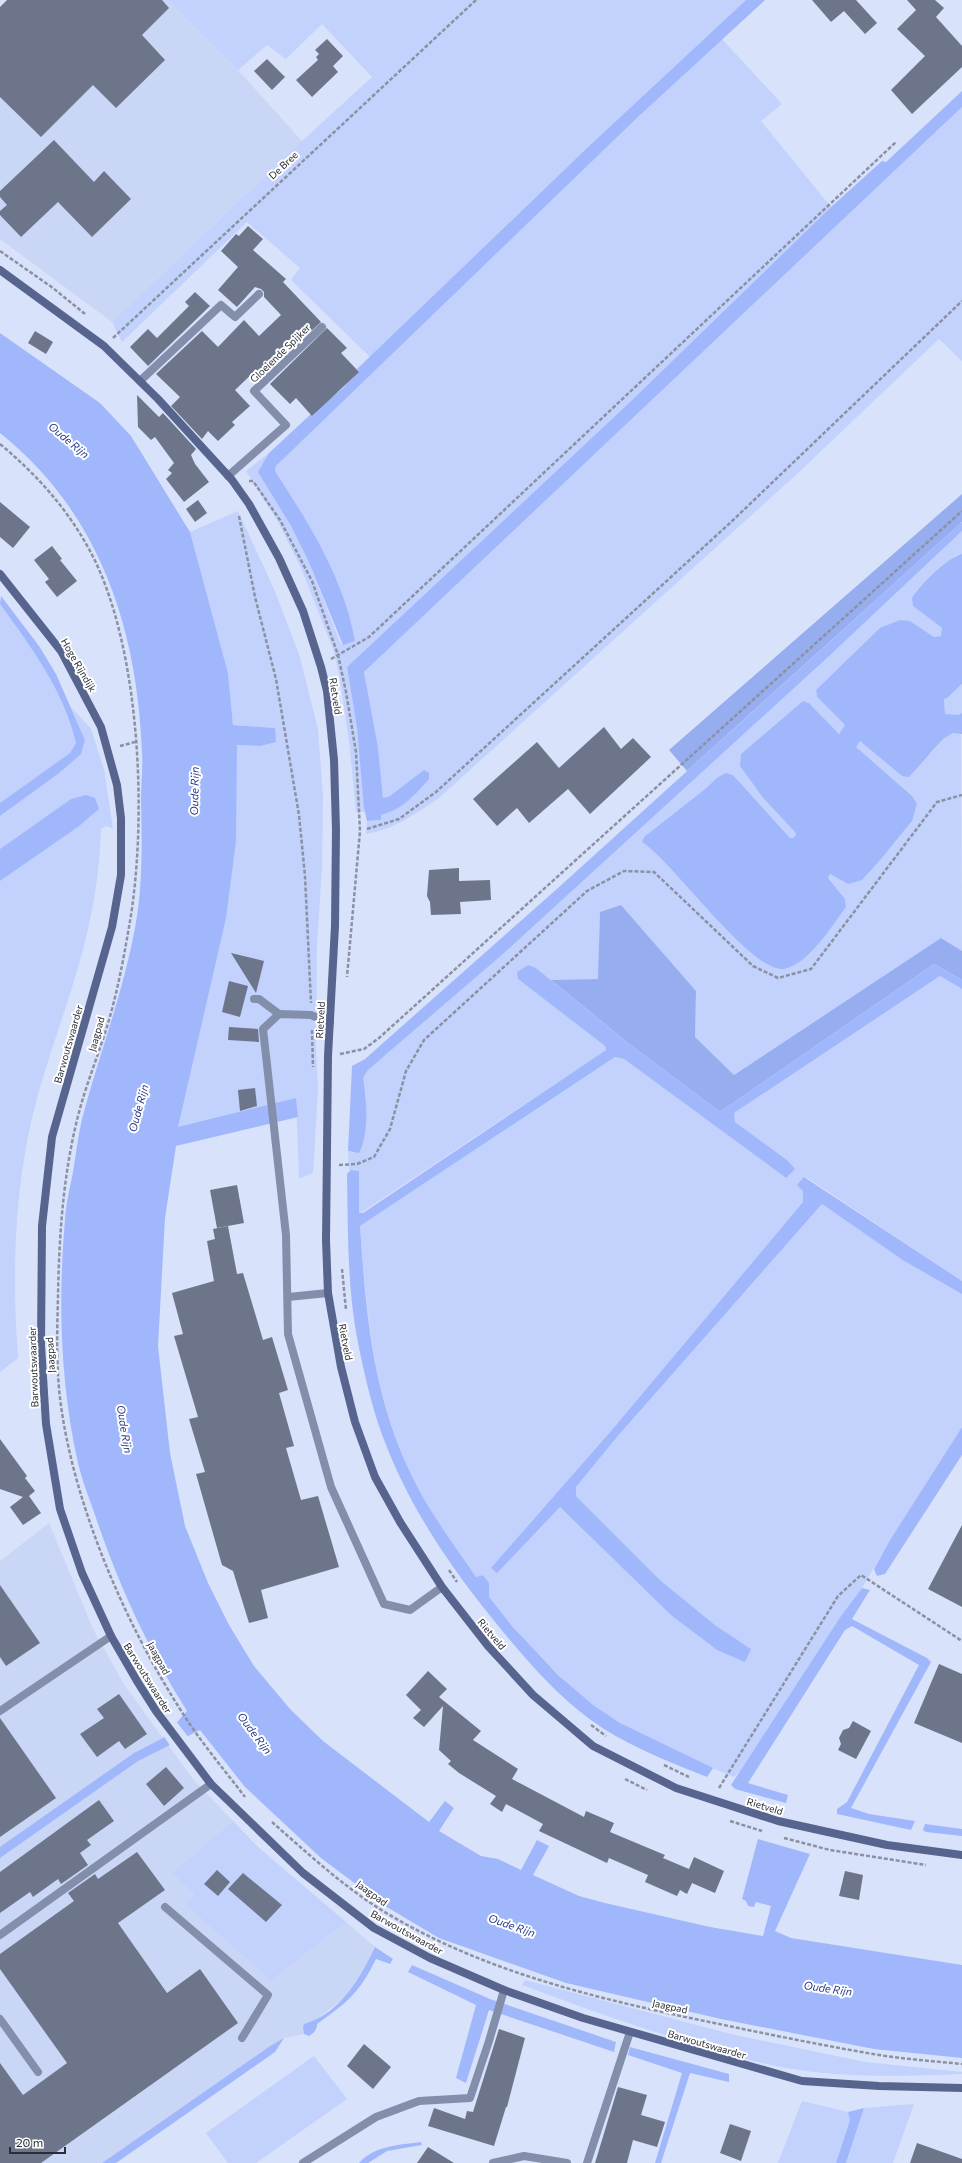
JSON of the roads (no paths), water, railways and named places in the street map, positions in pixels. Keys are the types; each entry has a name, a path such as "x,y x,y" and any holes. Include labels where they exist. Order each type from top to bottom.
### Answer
{"street":[{"path":"0,270 104,346 140,381 230,478"},
{"path":"140,381 221,305 235,317 259,294"},
{"name":"Gloeiende Spijker","path":"230,478 286,425 254,391 322,327"},
{"name":"Rietveld","path":"230,478 239,489 282,564 304,611 327,691 334,760 336,830 335,926 328,1056 326,1165 328,1293 341,1367 355,1422 375,1477 400,1522 442,1587 488,1646 533,1695 593,1746 676,1788 778,1821 887,1845 962,1855"},
{"name":"Hoge Rijndijk","path":"0,574 61,651 100,727 110,756"},
{"name":"Barwoutswaarder","path":"110,756 117,785 121,818 121,875 112,926 52,1137 42,1226 41,1345 46,1424 60,1510 82,1573 111,1636 137,1681 165,1723 210,1784 303,1873 374,1928 430,1958 504,1990 583,2018 802,2081 879,2086 962,2088"},
{"path":"254,999 259,999 279,1014 311,1015 330,1023"},
{"path":"279,1014 263,1029 286,1235 288,1334 331,1487 384,1604 410,1610 442,1587"},
{"path":"288,1297 328,1293"},
{"path":"0,1711 111,1636"},
{"path":"0,1935 210,1784"},
{"path":"165,1907 268,1995 242,2038"},
{"path":"303,2163 376,2116 419,2101 470,2098 504,1990"},
{"path":"0,2019 38,2072"},
{"path":"586,2163 630,2032"},
{"path":"492,2163 524,2156 567,2163"}],"water":[{"path":"746,0 765,0 638,117 276,466 275,471 324,552 343,596 355,641 343,645 308,560 291,526 258,472 269,453 311,414 313,416 318,410 317,409 343,388 359,371 357,369 587,148"},
{"path":"962,91 962,107 364,672 378,747 383,798 390,796 424,770 429,773 429,779 408,801 396,809 381,815 381,820 367,821 364,808 357,728 347,667 629,403 831,207 882,161 886,162"},
{"name":"Oude Rijn","path":"0,333 100,403 131,436 190,532 228,673 233,725 275,728 276,742 260,746 237,745 236,841 226,918 178,1127 296,1098 298,1117 176,1146 165,1218 158,1346 170,1453 185,1526 208,1583 229,1625 254,1666 290,1709 323,1741 429,1822 445,1801 454,1808 439,1831 481,1856 498,1859 521,1870 537,1840 549,1846 533,1875 579,1896 710,1927 763,1936 771,1906 756,1902 754,1907 748,1906 746,1901 742,1899 758,1839 810,1854 775,1931 791,1938 962,1965 962,2058 874,2049 721,2019 566,1983 439,1938 385,1906 321,1858 245,1787 200,1730 138,1761 0,1858 0,1847 134,1753 163,1738 187,1711 159,1664 135,1616 104,1541 86,1489 78,1463 67,1403 62,1341 61,1311 65,1219 79,1132 124,976 138,912 142,831 142,752 139,706 132,661 121,618 107,576 88,536 64,499 35,465 0,433"},
{"path":"962,522 962,531 827,658 503,954 368,1070 363,1078 366,1106 366,1127 362,1146 359,1153 348,1151 352,1066 365,1059 558,888"},
{"path":"962,554 962,684 944,699 945,714 959,715 962,713 962,734 953,733 943,739 909,777 902,776 860,741 856,747 912,796 917,804 912,821 862,880 848,884 830,874 828,878 845,899 846,907 827,934 802,960 793,966 784,969 770,966 753,954 733,936 656,853 642,842 644,837 718,777 726,773 733,775 790,838 793,838 796,835 795,832 764,799 740,766 741,754 803,701 809,703 839,734 845,725 817,697 816,690 880,628 900,620 910,621 934,637 941,636 942,628 913,606 912,598 921,586 935,572 949,560"},
{"path":"1,596 39,646 56,674 85,740 81,754 58,774 0,816 0,803 70,753 76,743 71,724 55,688 35,653 0,604"},
{"path":"86,795 95,798 99,809 78,827 0,881 0,849 71,799"},
{"path":"934,964 962,980 962,989 940,976 734,1113 735,1122 787,1160 795,1169 786,1178 624,1059 615,1057 360,1226 368,1321 379,1382 397,1442 410,1472 432,1513 476,1577 483,1575 489,1583 489,1597 512,1626 558,1675 593,1705 620,1723 713,1768 707,1777 654,1755 616,1736 590,1719 563,1697 526,1659 486,1611 437,1543 423,1520 397,1471 381,1433 373,1408 358,1343 354,1322 350,1280 347,1174 351,1170 359,1171 359,1213 363,1213 606,1050 605,1046 518,979 517,972 528,965 536,968 628,1043 720,1112"},
{"path":"804,1177 962,1281 962,1294 904,1261 822,1204 617,1437 576,1487 576,1496 661,1581 715,1625 751,1649 745,1662 717,1650 672,1616 560,1507 497,1573 491,1568 611,1431 803,1202 803,1191 797,1185"},
{"path":"962,1427 962,1455 885,1574 877,1576 874,1569 890,1540"},
{"path":"862,1588 870,1590 852,1619 927,1658 931,1662 851,1808 869,1814 915,1821 911,1830 837,1814 837,1809 847,1802 919,1665 852,1626 845,1630 748,1783 788,1795 786,1803 735,1789 731,1785 841,1616"},
{"path":"925,1824 962,1829 962,1836 926,1832 923,1830"},
{"path":"375,1947 393,1959 390,1964 376,1959 370,1971 352,1996 317,2024 316,2030 312,2034 309,2036 304,2034 304,2024 317,2019 328,2012 348,1993 356,1982"},
{"path":"412,1965 490,1999 616,2042 614,2052 489,2010 466,2083 456,2078 476,2005 408,1972"},
{"path":"284,2038 275,2052 116,2163 102,2163 270,2046"},
{"path":"630,2047 729,2074 729,2082 690,2073 661,2163 655,2163 682,2073 628,2055"},
{"path":"864,2108 846,2163 836,2163 850,2120 848,2112"},
{"path":"421,2142 422,2145 387,2151 368,2163 359,2163 365,2157 380,2149 396,2145"}]}
